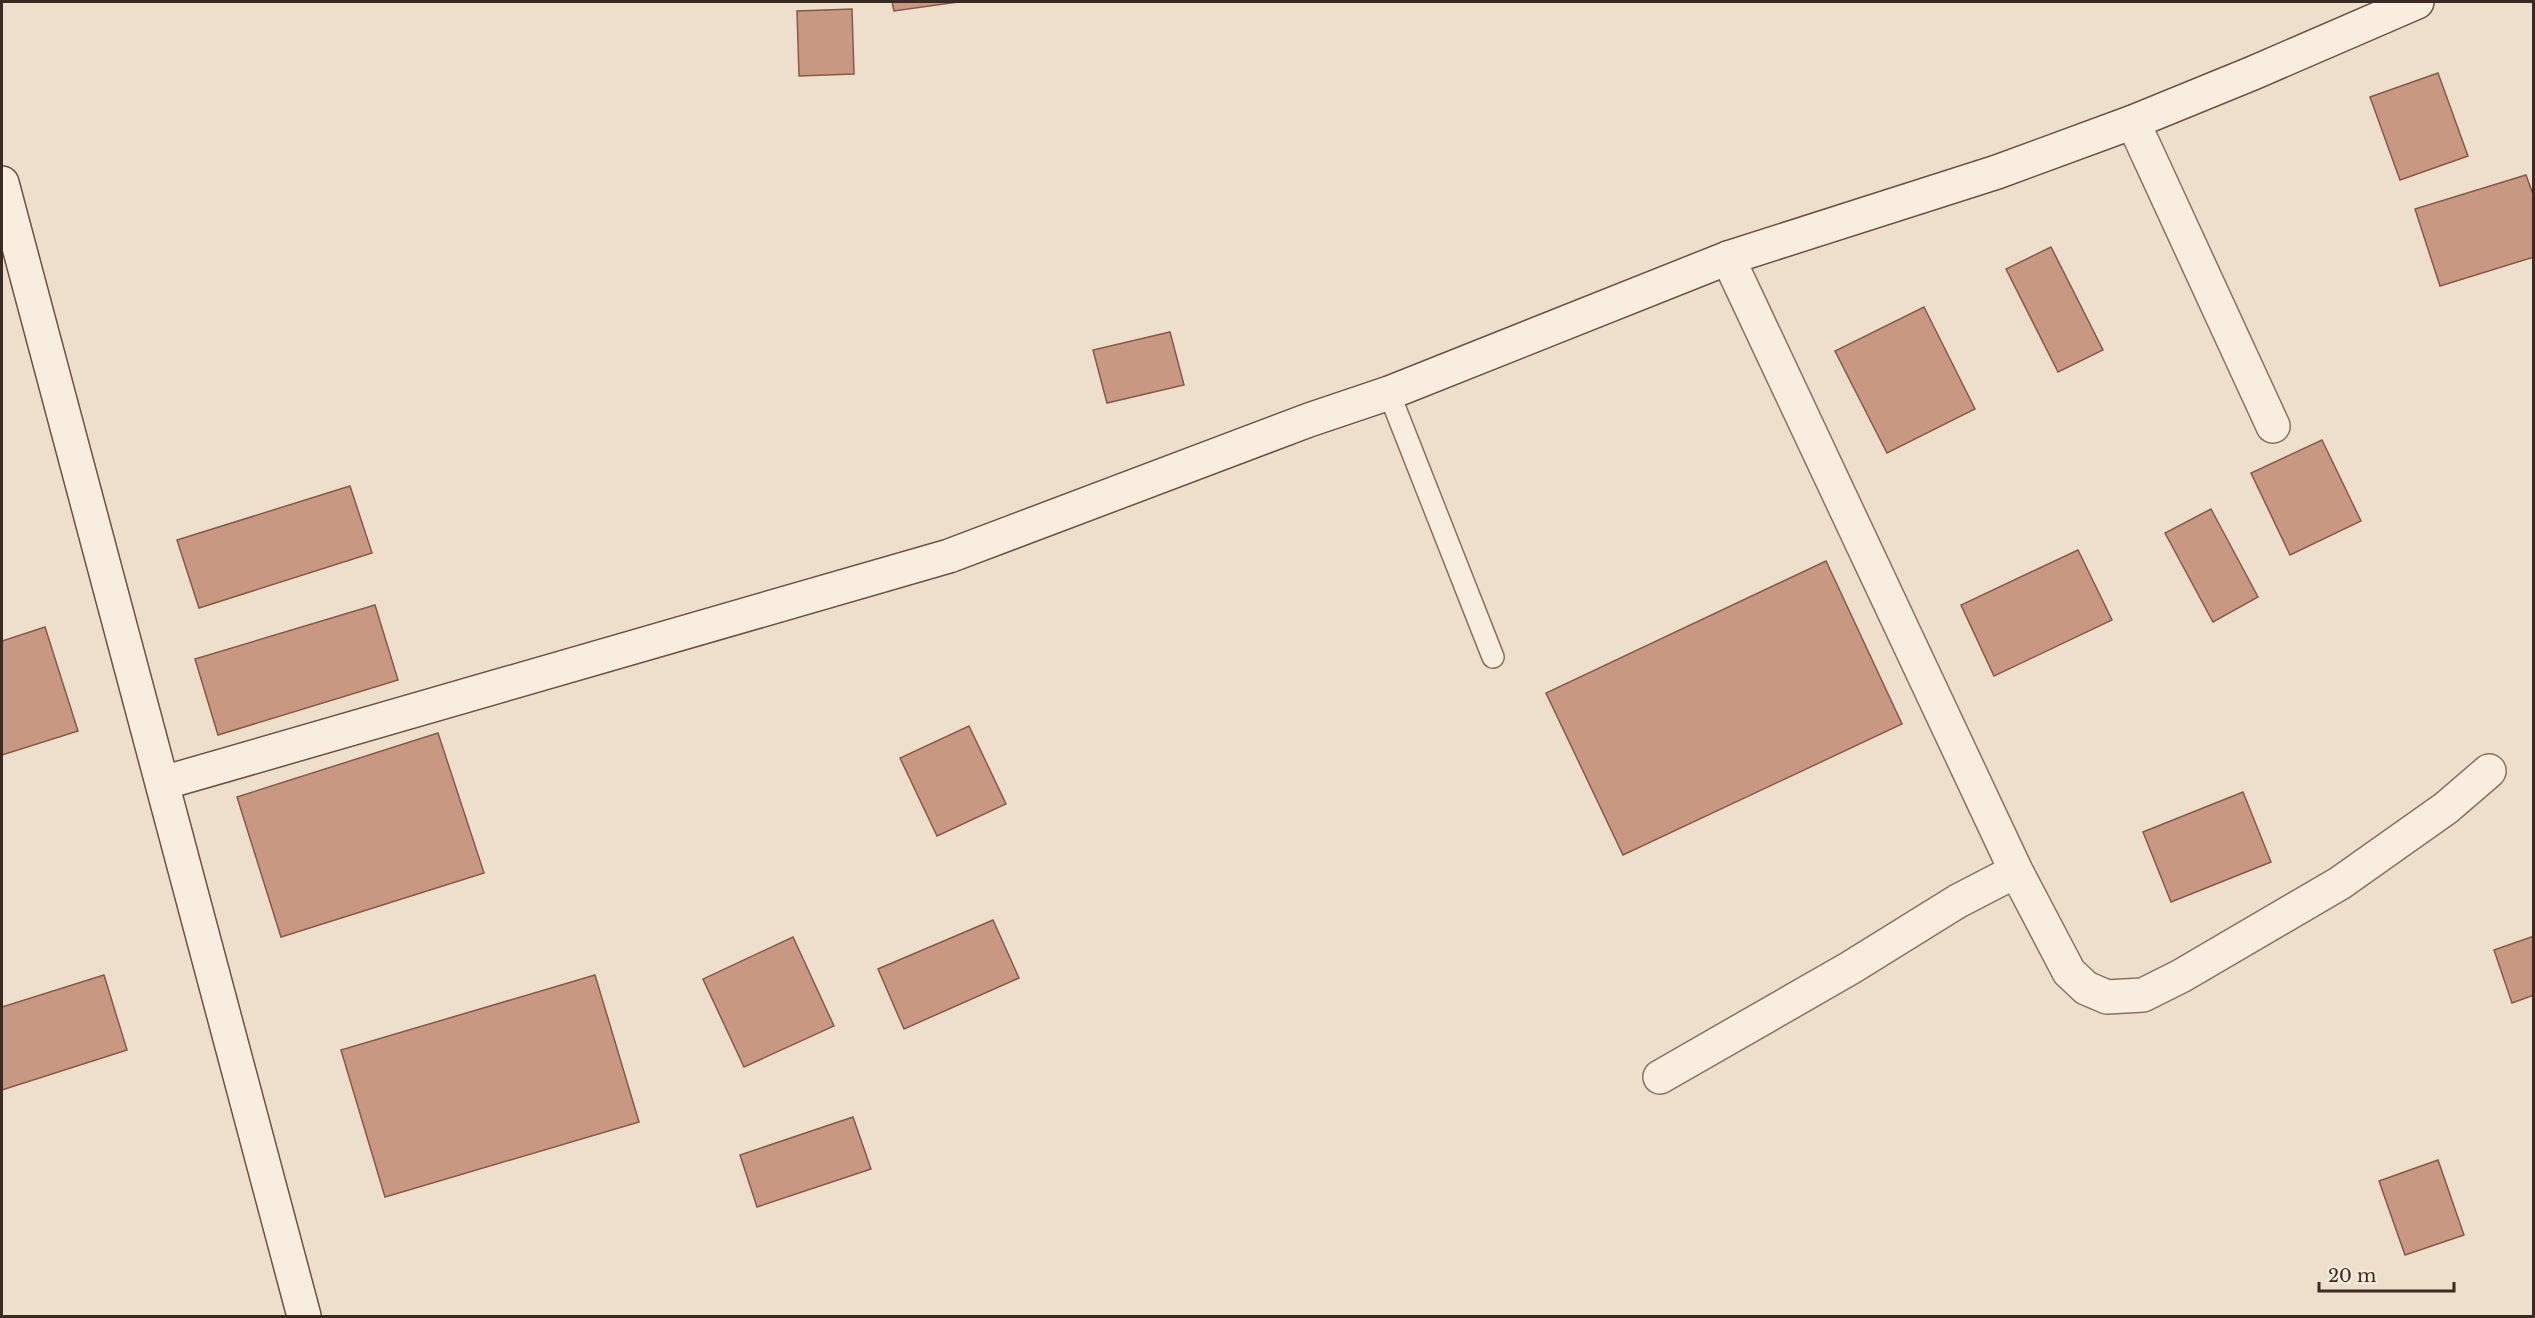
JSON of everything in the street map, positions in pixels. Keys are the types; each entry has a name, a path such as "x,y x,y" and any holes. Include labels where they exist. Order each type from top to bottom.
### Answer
{"street":[{"path":"163,783 949,556 1299,424 1389,393 1728,258 1997,172 2133,122 2253,74 2417,2"},
{"path":"2133,122 2273,426"},
{"path":"2,183 304,1317"},
{"path":"1728,258 2016,871 2069,972 2086,988 2107,997 2143,995 2248,938 2340,883 2445,808 2488,771"},
{"path":"1660,1077 1850,968 1958,901 2016,871"}],"lane":[{"path":"1389,393 1493,657"}],"building":[{"path":"892,2 958,2 894,11"},
{"path":"852,9 854,74 799,76 797,11"},
{"path":"2438,73 2468,156 2400,180 2370,97"},
{"path":"2526,175 2534,197 2534,257 2440,286 2415,209"},
{"path":"2051,247 2103,350 2058,372 2006,269"},
{"path":"1924,307 1975,409 1887,453 1835,351"},
{"path":"1170,332 1184,385 1107,403 1093,350"},
{"path":"2322,440 2361,521 2290,555 2251,473"},
{"path":"350,486 372,553 199,608 177,540"},
{"path":"2211,509 2258,597 2213,622 2165,533"},
{"path":"2078,550 2112,620 1994,676 1961,605"},
{"path":"1826,561 1902,724 1623,855 1546,693"},
{"path":"375,605 398,680 218,735 195,659"},
{"path":"45,627 78,731 2,755 2,641"},
{"path":"969,726 1006,804 937,836 900,758"},
{"path":"438,733 484,873 281,937 237,797"},
{"path":"2243,792 2271,862 2171,902 2143,832"},
{"path":"993,920 1019,978 904,1029 878,969"},
{"path":"2534,936 2534,995 2512,1003 2494,950"},
{"path":"793,937 834,1026 744,1067 703,979"},
{"path":"104,975 127,1050 2,1090 2,1007"},
{"path":"595,975 639,1122 385,1197 341,1050"},
{"path":"853,1117 871,1169 757,1207 740,1155"},
{"path":"2438,1160 2464,1235 2405,1255 2379,1181"}]}
